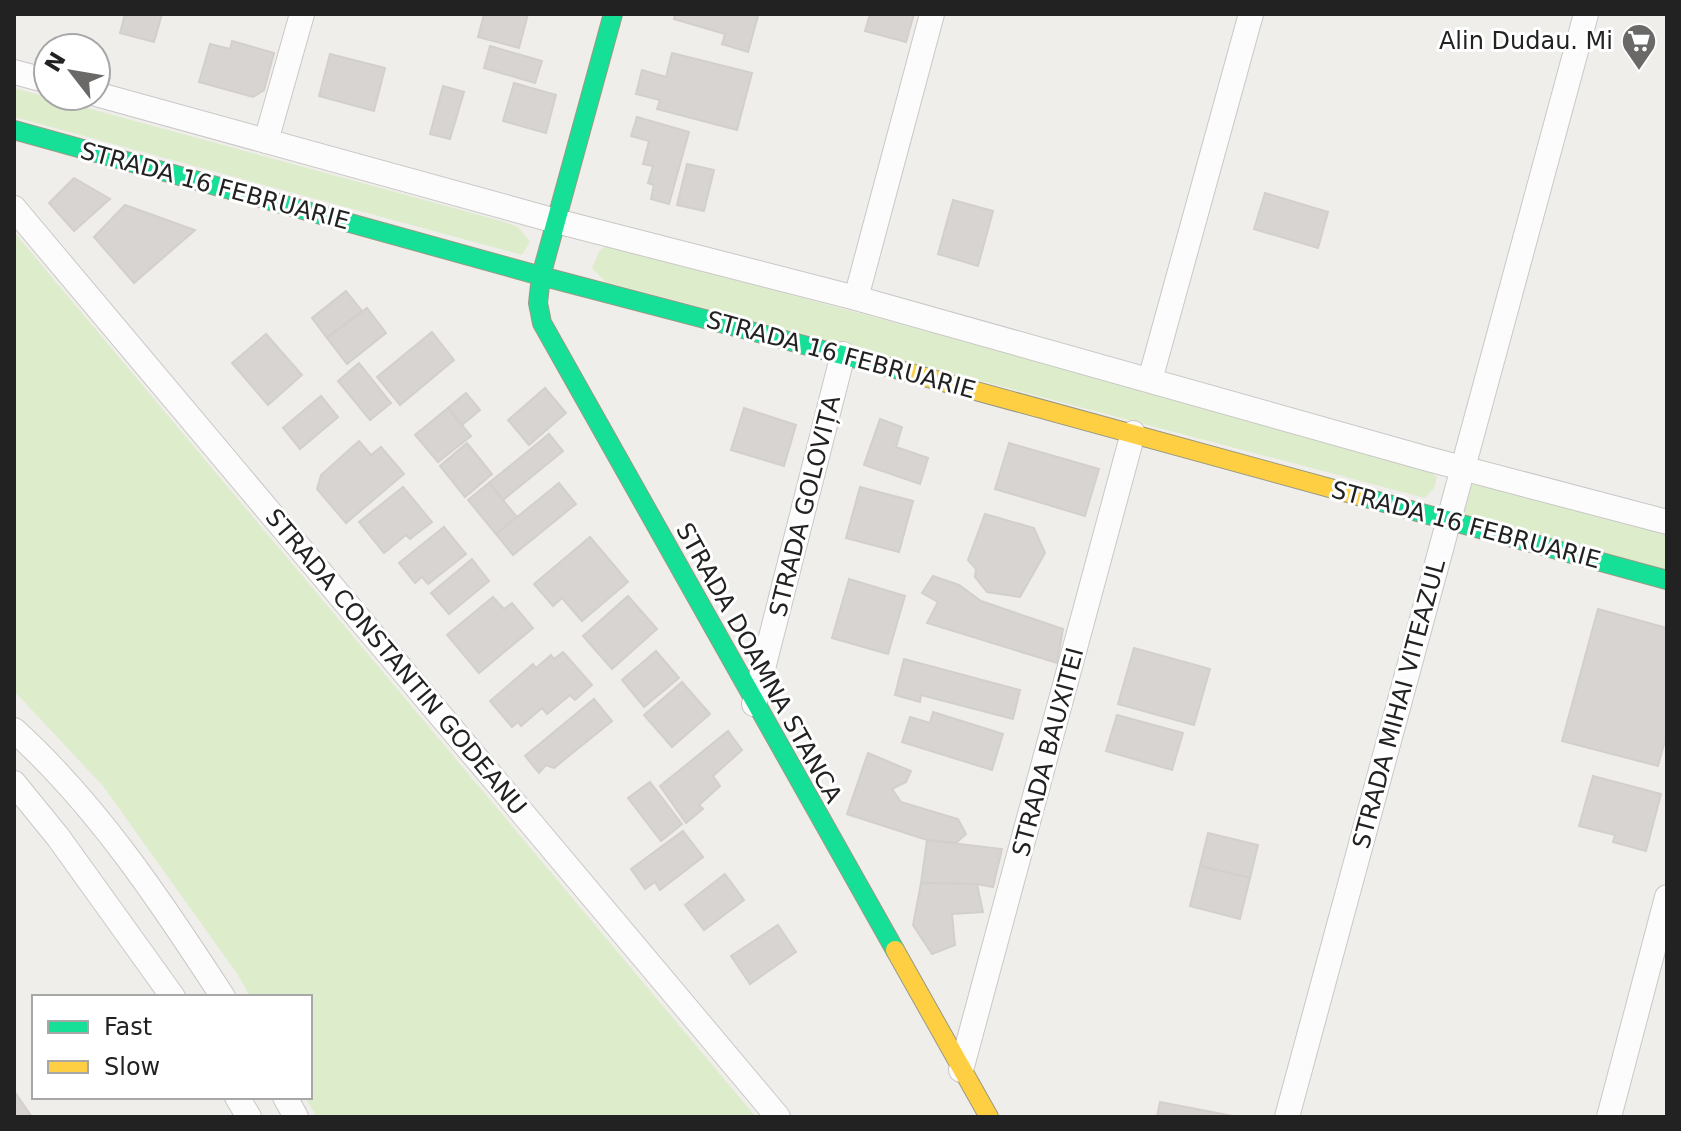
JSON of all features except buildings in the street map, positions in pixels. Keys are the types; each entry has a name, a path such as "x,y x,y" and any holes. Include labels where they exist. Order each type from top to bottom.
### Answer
{"street":[{"path":"266,141 302,14"},
{"name":"STRADA DOAMNA STANCA","path":"613,14 541,276 538,313 544,330 989,1117"},
{"path":"856,298 932,14"},
{"path":"1150,380 1251,14"},
{"name":"STRADA MIHAI VITEAZUL","path":"1287,1117 1586,14"},
{"path":"112,98 556,221 856,298 1462,468 1667,522"},
{"name":"STRADA 16 FEBRUARIE","path":"14,130 541,276 843,354 1667,580"},
{"name":"STRADA CONSTANTIN GODEANU","path":"14,208 778,1117"},
{"name":"STRADA GOLOVIȚA","path":"754,704 843,354"},
{"name":"STRADA BAUXITEI","path":"961,1070 1133,433"},
{"path":"14,730 42,755 106,831 191,947 222,995"},
{"path":"14,783 58,837 172,995"},
{"path":"1609,1117 1667,897"},
{"path":"238,1099 249,1117"},
{"path":"286,1099 296,1117"}],"green space":[{"path":"14,88 32,93 32,112 102,112 505,222 518,227 530,242 522,255 14,117"},
{"path":"14,232 756,1117 317,1117 306,1099 312,1099 312,995 249,995 238,975 103,786 14,691"},
{"path":"606,245 1420,464 1437,477 1434,488 1425,498 606,282 592,268"},
{"path":"1459,478 1667,533 1667,573 1464,516"}],"traffic: fast":[{"path":"613,14 541,276 538,303 542,323 895,950"},
{"path":"14,130 541,276 903,371"},
{"path":"1359,496 1667,580"}],"traffic: slow":[{"path":"903,371 1359,496"},
{"path":"895,950 989,1117"}],"place":[{"name":"Alin Dudau. Mi","path":"1639,72"}]}
